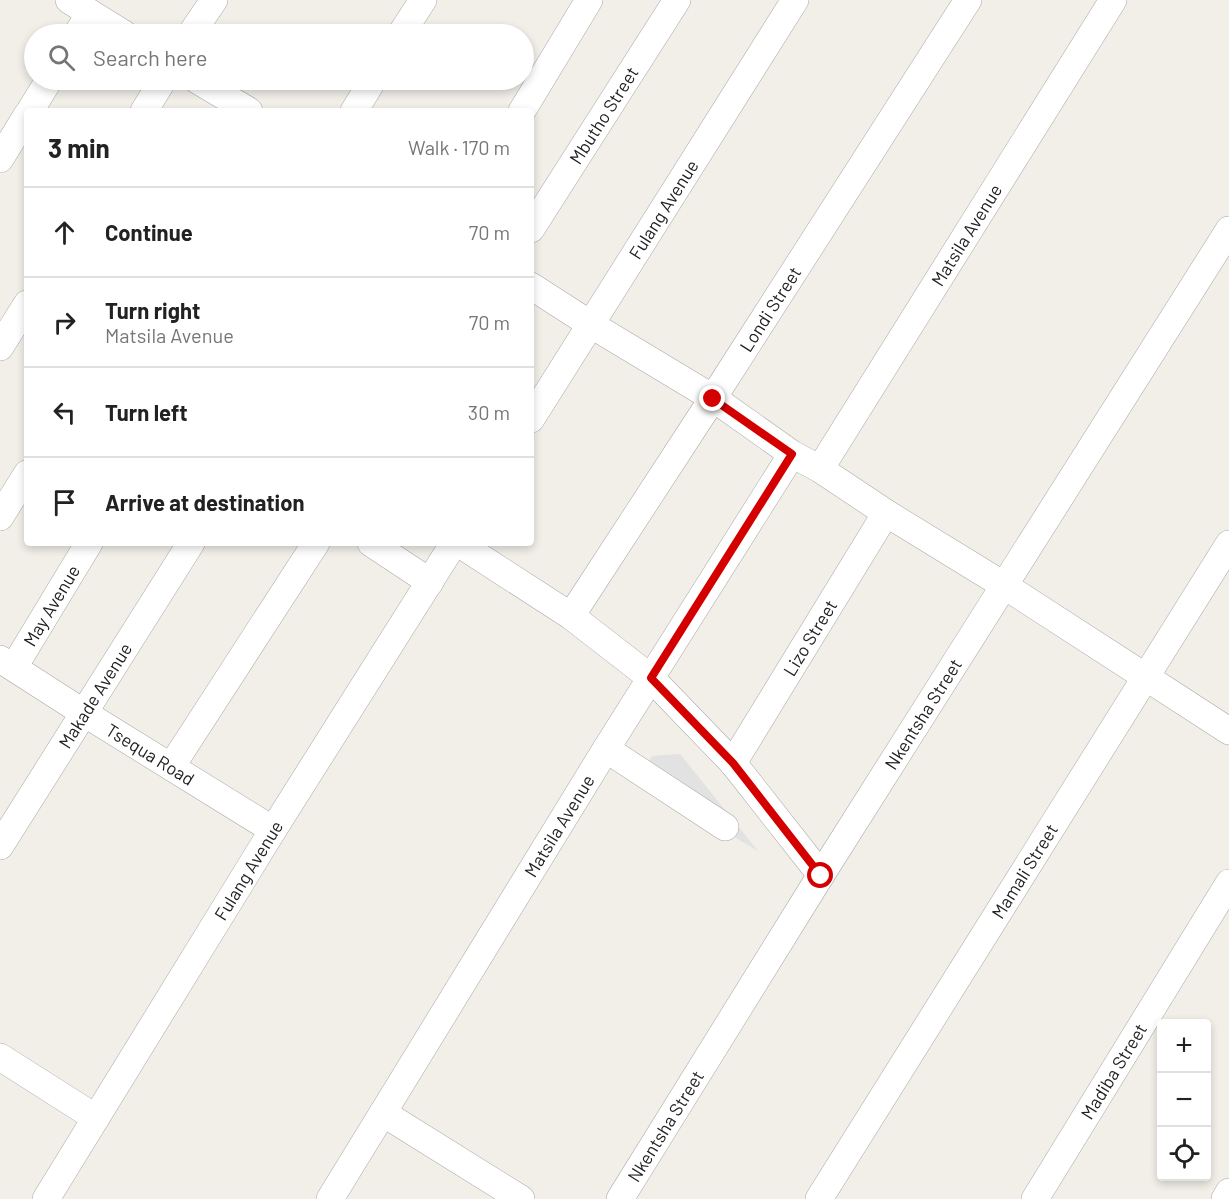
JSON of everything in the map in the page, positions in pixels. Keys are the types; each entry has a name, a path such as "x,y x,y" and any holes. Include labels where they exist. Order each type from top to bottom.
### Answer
{"street":[{"path":"198,24 214,0"},
{"path":"407,24 423,0"},
{"path":"524,108 589,0"},
{"name":"Mbutho Street","path":"534,224 676,0"},
{"name":"Fulang Avenue","path":"534,414 795,0"},
{"name":"Londi Street","path":"571,616 713,399 968,0"},
{"name":"Matsila Avenue","path":"820,470 1113,0"},
{"path":"75,10 104,24"},
{"path":"32,108 43,90"},
{"path":"146,108 157,90"},
{"path":"214,90 244,108"},
{"path":"356,108 367,90"},
{"path":"0,159 24,120"},
{"name":"Nkentsha Street","path":"629,1196 821,876 1229,230"},
{"path":"534,288 713,399 792,454 1005,586 1229,731"},
{"path":"0,347 18,314"},
{"name":"Matsila Avenue","path":"330,1199 606,749 792,454"},
{"path":"0,517 24,479"},
{"name":"Lizo Street","path":"733,763 886,513"},
{"name":"Mamali Street","path":"819,1199 1229,544"},
{"name":"May Avenue","path":"7,663 87,546"},
{"name":"Makade Avenue","path":"0,846 189,546"},
{"path":"171,767 314,546"},
{"path":"375,546 430,582"},
{"name":"Fulang Avenue","path":"46,1199 273,830 452,546"},
{"path":"464,546 571,616 651,678 733,763 821,876"},
{"name":"Tsequa Road","path":"7,663 273,830"},
{"path":"606,749 725,827"},
{"name":"Madiba Street","path":"1035,1199 1229,883"},
{"path":"0,1057 96,1118"},
{"path":"382,1113 521,1199"},
{"path":"1225,1199 1229,1192"}],"shaded area":[{"path":"680,754 758,851 639,780 652,756"}],"route":[{"path":"713,399 792,454 651,678 733,763 821,876"}]}
